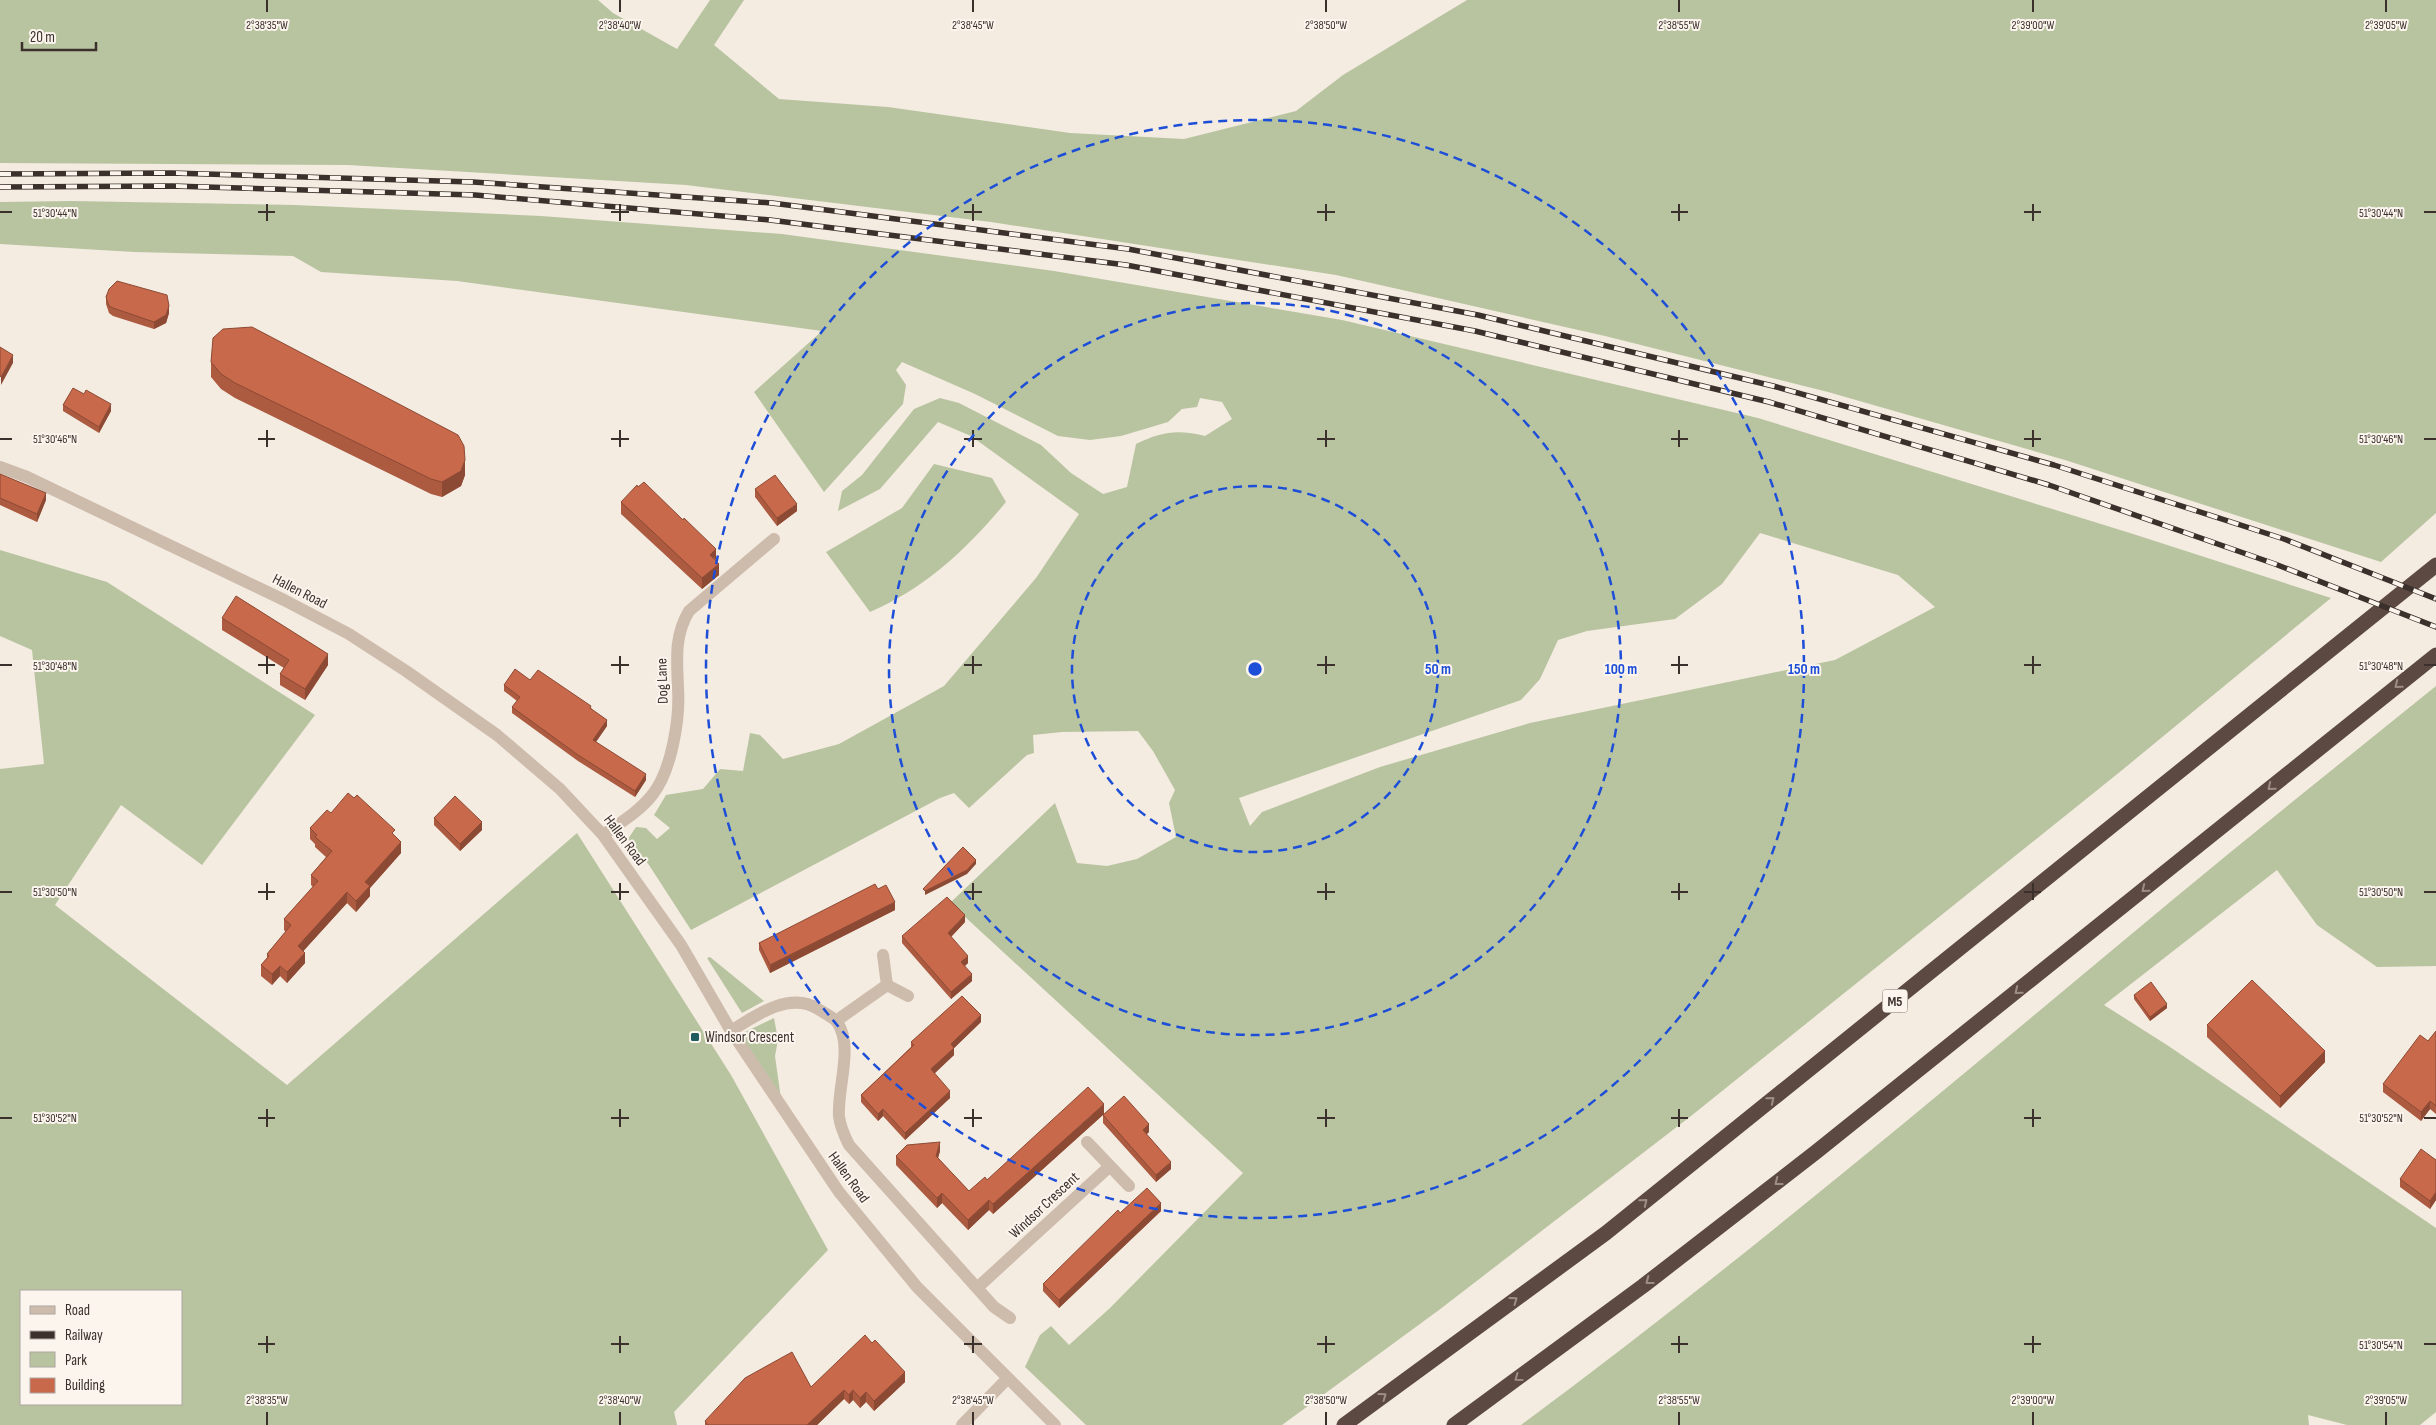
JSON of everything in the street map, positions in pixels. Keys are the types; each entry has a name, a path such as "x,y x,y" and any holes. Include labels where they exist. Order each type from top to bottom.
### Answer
{"highway":[{"name":"M5","path":"1344,1425 1606,1233 2436,564"},
{"path":"1454,1425 1643,1286 1816,1152 2436,655"}],"street":[{"name":"Hallen Road","path":"0,467 27,477 284,600 349,634 406,671 497,735 560,789 603,835 681,945 731,1031 839,1192 874,1237 917,1287 1055,1425"},
{"name":"Dog Lane","path":"603,835 636,811 654,793 663,773 672,749 680,712 677,639 681,625 689,611 774,539"},
{"path":"883,955 887,985"},
{"path":"836,1021 887,985"},
{"path":"887,985 908,996"},
{"path":"731,1031 774,1007 796,1001 813,1006 836,1021 842,1035 844,1048 839,1115 848,1145 977,1288 994,1306 1010,1318"},
{"path":"1087,1142 1129,1186"},
{"name":"Windsor Crescent","path":"977,1288 1110,1166"},
{"path":"962,1425 1008,1378"}],"green space":[{"path":"0,0 598,0 613,13 677,49 710,0 744,0 714,45 779,99 888,107 1070,133 1184,139 1296,111 1343,75 1467,0 2436,0 2436,513 2381,562 2065,460 1828,392 1605,336 1336,275 991,222 686,185 348,165 0,163"},
{"path":"71,201 295,205 541,216 782,234 1054,271 1342,320 1758,418 2130,533 2331,598 2121,771 1691,1116 1439,1310 1282,1425 1086,1425 1025,1367 1040,1335 1051,1326 1069,1345 1110,1308 1243,1173 950,903 1055,803 1077,863 1107,866 1137,859 1176,837 1169,803 1175,790 1153,751 1138,731 1062,732 1033,735 1034,753 1027,755 969,808 954,793 940,798 691,930 649,865 628,839 636,827 646,828 657,839 670,828 654,815 666,795 703,789 720,769 743,771 750,733 760,735 783,759 839,744 944,686 1036,578 1079,514 971,436 938,422 880,489 838,511 842,491 862,475 914,409 940,398 959,403 1041,445 1071,473 1103,494 1127,487 1136,444 1161,434 1177,432 1205,436 1232,419 1222,402 1200,398 1197,407 1182,409 1168,422 1121,436 1090,440 1058,436 975,394 902,362 896,370 906,385 903,404 824,492 754,392 822,331 457,281 321,272 293,256 134,252 0,244 0,202","holes":["1760,533 1898,575 1935,607 1835,660 1530,723 1380,767 1262,812 1250,826 1239,798 1521,700 1540,679 1558,640 1587,631 1675,619 1722,584"]},
{"path":"934,464 992,478 1006,502 961,551 928,579 910,591 870,612 826,552 902,508"},
{"path":"0,550 107,582 315,715 202,865 121,805 55,905 287,1085 577,833 731,1075 828,1250 674,1412 677,1425 0,1425 0,769 44,764 32,650 0,636"},
{"path":"2436,686 2436,966 2377,967 2317,925 2277,870 2104,1005 2167,1045 2436,1228 2436,1412 2420,1425 2347,1425 2308,1415 2309,1425 1521,1425 1768,1234 2203,875"},
{"path":"710,957 764,1001 742,1013 707,958"},
{"path":"774,1018 778,1040 775,1056 781,1099 739,1035"}],"building":[{"path":"117,281 167,295 169,306 166,315 154,322 109,306 106,297 109,289"},
{"path":"252,327 458,435 464,446 465,460 461,471 442,482 431,479 235,383 221,374 211,362 213,338 223,329"},
{"path":"0,347 13,355 1,377 0,376"},
{"path":"73,388 84,394 86,390 111,404 99,427 63,405"},
{"path":"0,474 46,493 37,514 0,498"},
{"path":"775,475 797,504 777,518 755,489"},
{"path":"644,482 716,549 710,555 719,564 702,578 621,502 637,485 638,487"},
{"path":"236,596 328,654 305,689 280,674 289,660 222,618"},
{"path":"515,669 530,680 538,670 591,706 590,708 607,720 593,740 646,774 635,791 578,755 512,707 520,697 504,685"},
{"path":"348,793 354,798 357,795 395,830 392,833 401,842 365,882 370,886 356,901 347,892 298,946 305,953 287,972 280,966 272,974 261,965 269,956 267,954 291,925 284,919 318,881 311,875 332,851 315,837 317,835 310,828 327,810 331,813"},
{"path":"455,796 482,822 460,844 434,818"},
{"path":"963,847 976,860 967,870 925,891 923,889"},
{"path":"875,884 878,889 886,885 895,902 770,965 759,943"},
{"path":"947,897 965,915 948,933 968,956 961,962 972,974 951,992 902,936"},
{"path":"2252,980 2325,1051 2280,1096 2207,1025"},
{"path":"2151,982 2167,1004 2150,1017 2134,995"},
{"path":"962,996 981,1015 951,1044 954,1048 931,1069 950,1091 905,1133 883,1109 878,1114 861,1095 914,1045 911,1042"},
{"path":"2436,1031 2436,1106 2430,1101 2421,1112 2383,1084 2420,1035 2428,1041"},
{"path":"1088,1087 1104,1104 993,1204 989,1200 968,1220 942,1193 937,1198 896,1156 907,1145 940,1142 936,1156 969,1191 985,1177 987,1180"},
{"path":"1124,1096 1149,1124 1143,1130 1171,1162 1156,1175 1103,1115"},
{"path":"2421,1149 2436,1160 2436,1192 2430,1201 2400,1179"},
{"path":"1147,1188 1161,1203 1059,1300 1043,1284 1118,1210 1120,1213"},
{"path":"865,1335 872,1343 875,1340 905,1372 874,1401 866,1392 860,1398 853,1390 849,1395 844,1390 807,1425 708,1425 705,1421 745,1378 792,1352 811,1387"}],"railway":[{"path":"0,174 172,173 473,182 772,203 1128,249 1478,315 1773,386 2054,465 2284,539 2436,599"},
{"path":"0,187 172,186 475,195 770,220 1126,265 1475,331 1769,402 2049,485 2275,564 2436,627"}],"place":[{"name":"Windsor Crescent","path":"695,1037"}]}
